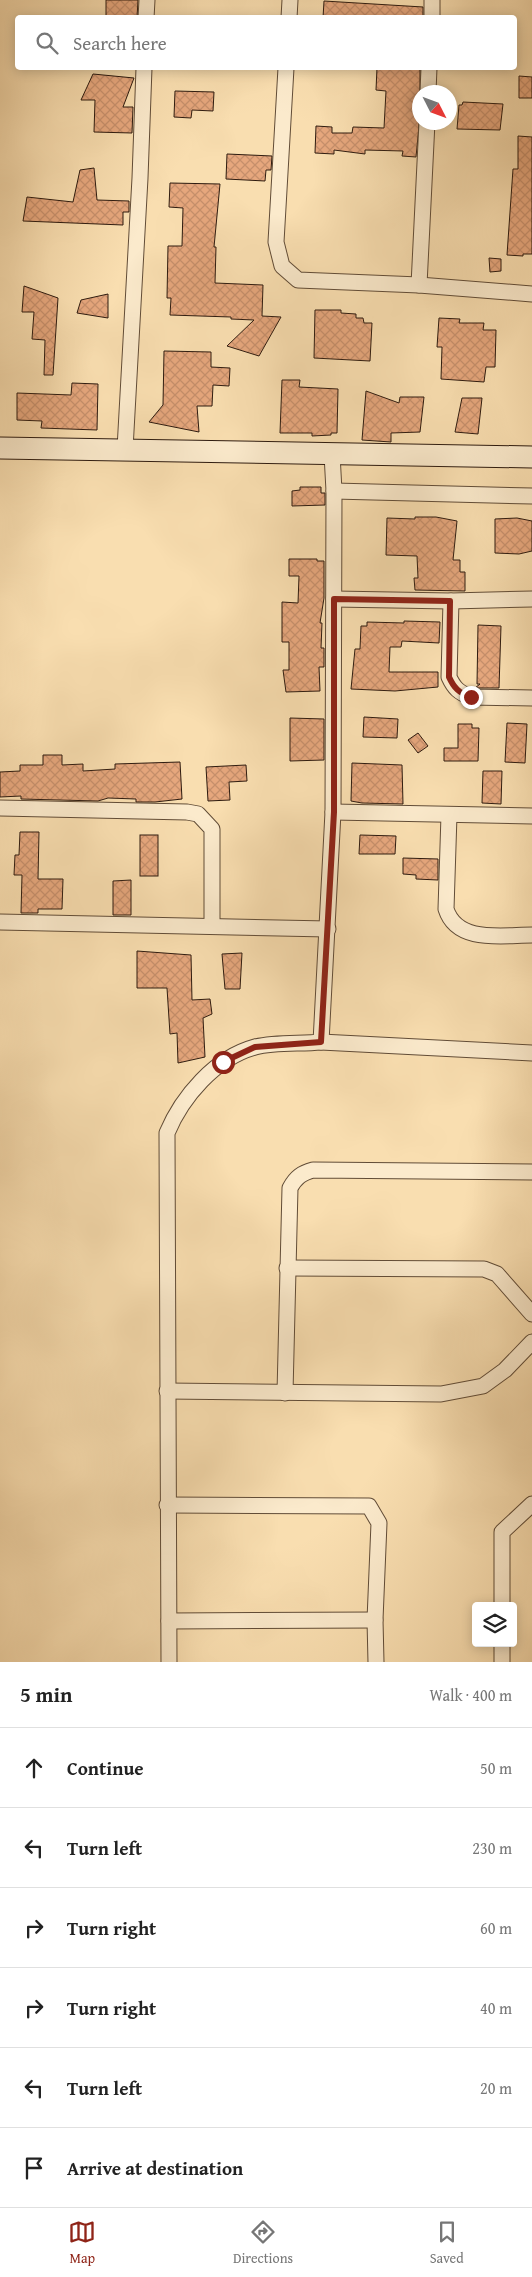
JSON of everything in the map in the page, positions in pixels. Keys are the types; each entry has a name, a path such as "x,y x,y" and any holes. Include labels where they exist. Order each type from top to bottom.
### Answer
{"street":[{"path":"146,15 147,0"},
{"path":"289,15 290,0"},
{"path":"432,0 432,15"},
{"path":"125,449 144,70"},
{"path":"286,70 276,242 282,266 298,280 420,285 532,294"},
{"path":"428,85 429,70"},
{"path":"420,285 427,130"},
{"path":"0,448 532,457"},
{"path":"321,1042 334,812 334,491 332,454"},
{"path":"334,491 532,496"},
{"path":"334,599 450,601 532,599"},
{"path":"450,601 449,677 454,687 462,694 471,697 532,698"},
{"path":"0,808 186,812 198,814 212,829 212,925"},
{"path":"334,812 532,816"},
{"path":"449,815 446,909 449,918 457,927 479,935 532,935"},
{"path":"0,922 212,925 328,929"},
{"path":"169,1662 166,1134 176,1112 194,1089 223,1062 255,1047 321,1042 532,1053"},
{"path":"285,1393 290,1188 295,1179 303,1173 313,1170 532,1172"},
{"path":"287,1268 484,1269 497,1274 532,1314"},
{"path":"167,1391 441,1394 484,1386 505,1370 532,1342"},
{"path":"502,1602 502,1532 532,1504"},
{"path":"167,1505 369,1506 379,1523 375,1620 376,1662"},
{"path":"169,1621 375,1620"},
{"path":"502,1647 502,1662"}],"building":[{"path":"106,0 138,0 137,15 106,15"},
{"path":"324,1 423,7 423,15 323,15"},
{"path":"377,70 420,70 420,85 412,85 412,130 419,130 416,157 402,156 403,151 365,150 365,154 334,150 334,154 315,153 316,126 332,127 332,133 352,133 353,127 384,128 386,91 376,90"},
{"path":"93,74 134,78 123,107 133,107 132,133 94,132 95,100 81,100"},
{"path":"519,76 532,77 532,98 519,98"},
{"path":"175,91 214,92 213,111 192,110 191,118 174,117"},
{"path":"463,102 503,104 500,130 457,129 459,105 462,105"},
{"path":"518,136 532,137 532,254 523,254 523,256 507,255 513,169 518,169"},
{"path":"227,154 272,156 271,170 266,170 265,181 226,179"},
{"path":"94,168 97,200 129,201 129,212 123,212 123,225 23,221 27,197 73,202 80,170"},
{"path":"170,183 220,184 214,247 216,247 215,283 263,285 262,316 281,317 259,356 227,346 254,320 231,319 231,317 170,315 171,298 167,298 168,246 182,246 183,208 169,207"},
{"path":"489,258 501,259 501,271 490,272"},
{"path":"24,286 58,298 53,375 44,375 45,340 32,339 34,312 22,312"},
{"path":"108,294 108,318 77,313 81,300"},
{"path":"315,310 341,310 341,313 356,314 356,318 363,318 364,323 372,323 370,361 314,358"},
{"path":"439,318 460,319 459,323 484,323 483,330 496,330 495,367 486,367 484,382 441,379 442,347 437,347"},
{"path":"164,351 211,352 211,367 230,368 229,386 213,385 212,406 197,406 199,432 149,422 163,405"},
{"path":"282,380 300,380 299,387 338,389 337,433 312,436 312,433 280,433"},
{"path":"72,383 98,384 97,430 41,428 42,421 17,420 17,393 71,395"},
{"path":"366,391 399,403 400,397 424,397 420,432 391,433 391,442 362,440"},
{"path":"462,398 482,398 478,434 455,432"},
{"path":"300,487 321,487 321,493 325,493 325,505 292,506 292,491 300,490"},
{"path":"415,517 436,517 457,521 453,560 460,560 460,572 465,572 465,591 415,590 414,578 418,578 417,556 386,555 387,518 415,519"},
{"path":"517,518 532,521 532,551 519,554 495,553 495,519"},
{"path":"289,559 317,559 317,561 324,561 324,598 320,623 322,623 321,648 324,648 324,667 319,667 320,691 286,692 283,670 289,670 289,642 282,642 282,602 298,603 299,576 289,576"},
{"path":"404,621 440,622 439,643 402,641 401,647 390,647 389,672 438,672 438,687 395,691 351,689 355,649 360,649 361,626 367,626 367,622 404,623"},
{"path":"478,625 501,626 499,688 475,688 480,684 477,684"},
{"path":"364,717 398,719 397,738 363,737"},
{"path":"290,718 324,719 324,760 290,761"},
{"path":"507,723 527,724 525,763 505,762"},
{"path":"458,724 472,724 472,728 479,728 478,761 444,761 444,748 458,748"},
{"path":"418,733 428,746 418,753 408,740"},
{"path":"43,755 62,755 62,765 83,764 83,771 115,769 115,764 180,762 182,799 136,802 136,799 108,798 98,801 21,799 21,796 0,797 0,772 20,771 20,765 43,765"},
{"path":"352,763 402,765 403,804 351,801"},
{"path":"246,765 247,781 229,782 230,800 208,801 206,767"},
{"path":"483,771 502,771 501,804 482,803"},
{"path":"20,832 39,832 38,879 63,879 62,909 38,909 38,913 21,913 22,875 14,875 15,855 19,855"},
{"path":"140,835 158,835 158,876 140,876"},
{"path":"360,835 396,836 395,854 359,854"},
{"path":"403,858 438,859 438,880 416,879 416,875 403,874"},
{"path":"131,880 131,915 113,915 113,881"},
{"path":"137,951 191,955 192,1000 210,999 212,1014 203,1018 205,1057 178,1063 177,1033 170,1034 167,988 137,988"},
{"path":"242,953 240,989 225,989 222,954"}],"route":[{"path":"223,1062 255,1047 321,1042 334,812 334,599 450,601 449,677 454,687 462,694 471,697"}]}
